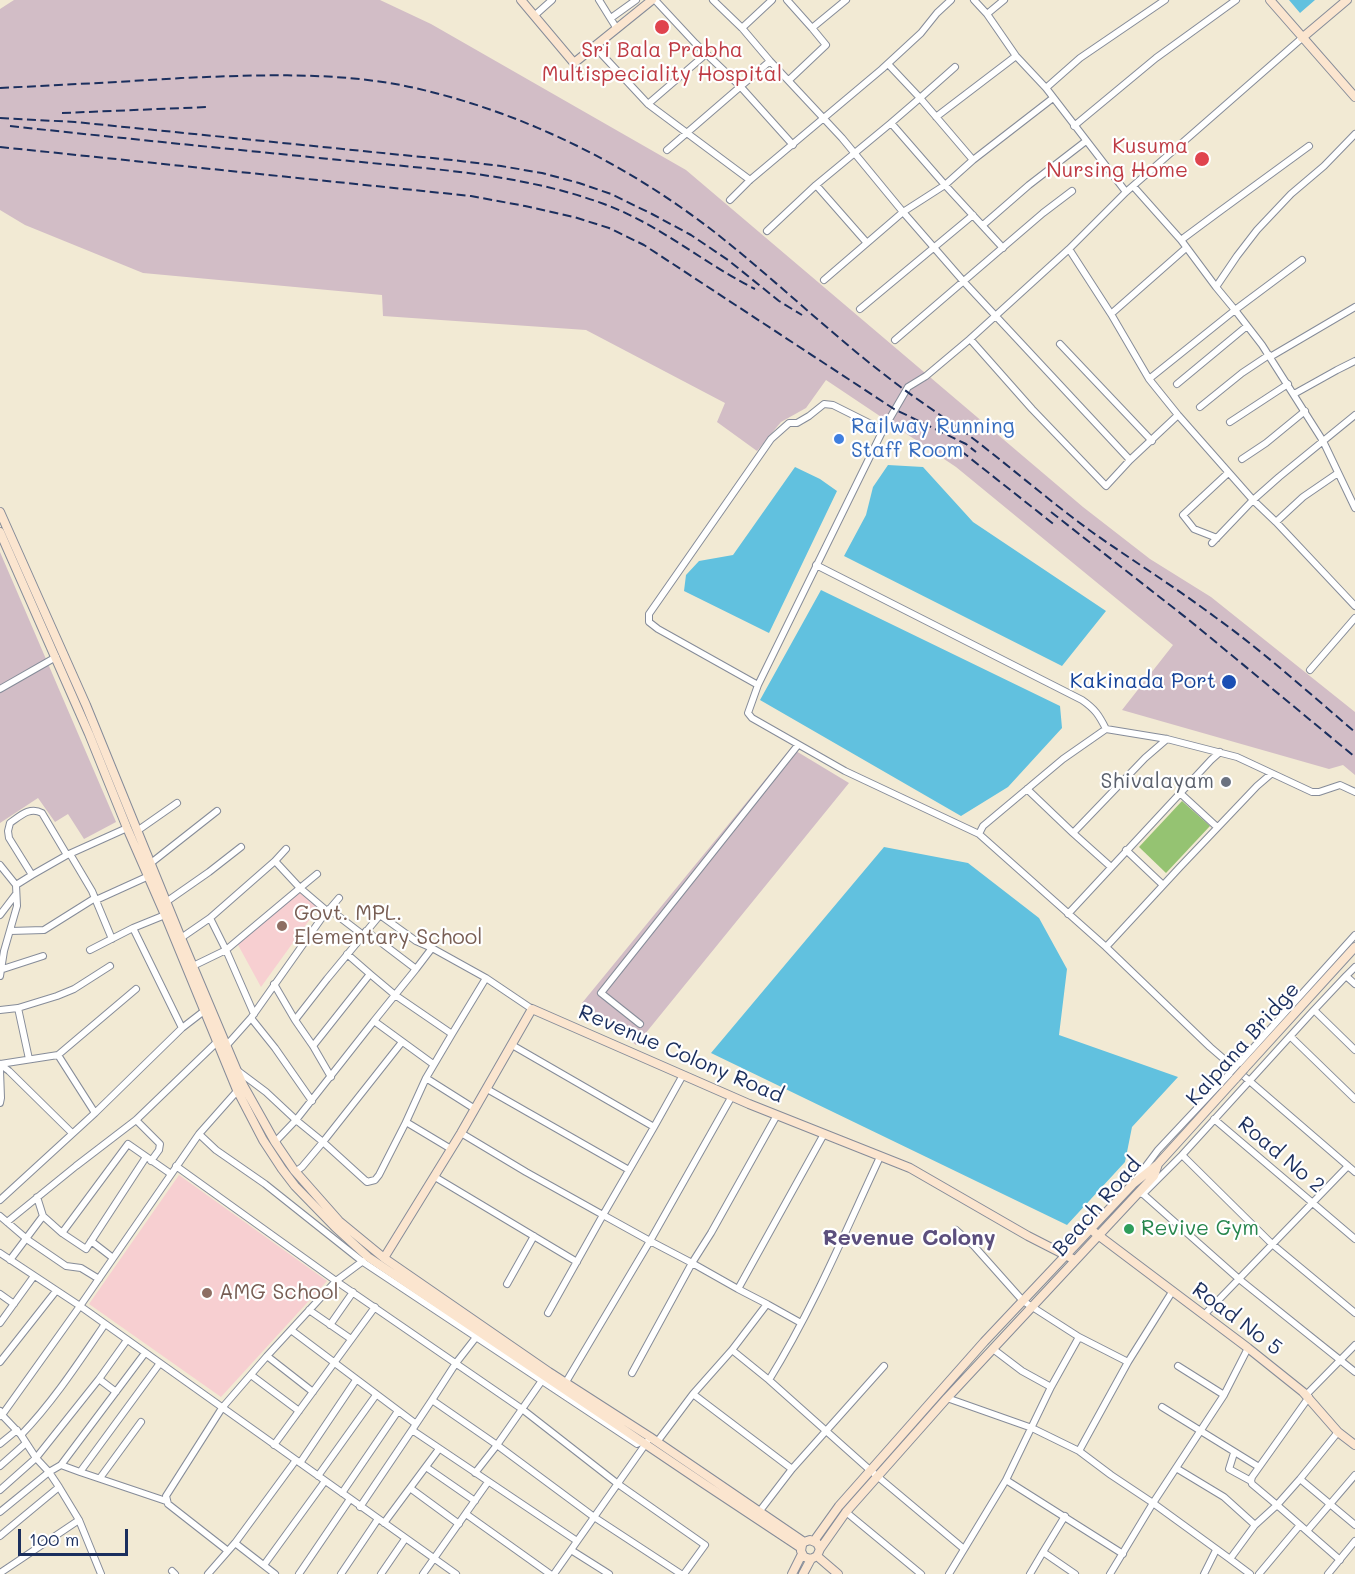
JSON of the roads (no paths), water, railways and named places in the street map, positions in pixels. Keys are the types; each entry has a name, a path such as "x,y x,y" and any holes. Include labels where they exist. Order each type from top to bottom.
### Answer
{"street":[{"path":"521,0 574,63 654,0 740,86 793,145"},
{"path":"534,15 552,0"},
{"path":"599,0 617,29"},
{"path":"611,18 636,0"},
{"path":"713,0 742,28 855,152 964,282 1130,460"},
{"path":"742,28 772,0"},
{"path":"787,0 826,45 789,80"},
{"path":"812,28 846,0"},
{"path":"730,200 750,180 888,64 951,0"},
{"path":"974,0 987,14 1016,56 1046,88 1126,192"},
{"path":"987,14 1004,0"},
{"path":"1046,88 1080,58 1165,0"},
{"path":"1074,126 1156,58 1236,0"},
{"path":"1270,0 1355,97"},
{"path":"1204,1315 1312,1202 1352,1168 1234,1069 1106,947 979,834 845,771 752,718 748,713 758,685 816,565 883,430 908,387 926,376 970,339 1069,249 1126,192 1347,0"},
{"path":"595,47 648,104 750,180"},
{"path":"648,104 706,54"},
{"path":"936,117 1016,56"},
{"path":"667,150 770,61"},
{"path":"888,64 972,160"},
{"path":"767,231 816,185 954,67"},
{"path":"824,280 903,212 945,185 972,160 1053,98"},
{"path":"891,123 1003,248"},
{"path":"1216,287 1257,230 1291,194 1324,166 1355,134"},
{"path":"983,225 1029,185 1086,141"},
{"path":"1181,240 1309,146"},
{"path":"816,185 867,243"},
{"path":"1133,186 1181,240 1269,356 1323,441 1355,508"},
{"path":"895,340 1072,191"},
{"path":"860,309 973,215"},
{"path":"1112,314 1186,248"},
{"path":"1069,249 1112,314 1149,379 1178,416 1253,500 1355,606"},
{"path":"1149,379 1302,260"},
{"path":"1200,407 1242,373 1355,307"},
{"path":"1177,384 1247,326"},
{"path":"970,339 1032,409 1106,486 1130,460 1178,416"},
{"path":"1060,344 1152,441"},
{"path":"1294,394 1355,361"},
{"path":"1230,422 1288,384"},
{"path":"758,685 658,629 649,622 649,614 771,439 789,423 796,423 809,416 824,404 833,405 883,430"},
{"path":"1242,459 1266,443 1305,411"},
{"path":"1228,473 1183,514 1194,529 1214,541 1253,500 1355,415"},
{"path":"1276,522 1303,497 1338,473"},
{"path":"0,512 86,705 151,863 151,875 165,915 217,1042 263,1140 295,1186 334,1227 368,1256 384,1258 544,1379 649,1441 759,1512 805,1546"},
{"path":"0,532 89,734 126,828 166,902 237,1070 240,1088 295,1172 368,1256"},
{"path":"816,565 1082,700 1098,713 1106,729"},
{"path":"1310,670 1355,618"},
{"path":"0,689 56,657"},
{"path":"979,834 983,826 1063,759 1106,729 1167,739 1237,757 1312,792 1340,785 1355,792"},
{"path":"1073,833 1145,758 1167,739"},
{"path":"640,1024 601,993 798,745"},
{"path":"1068,914 1210,760 1220,752"},
{"path":"1106,947 1217,828 1271,774"},
{"path":"1027,789 1111,867"},
{"path":"1180,793 1217,828"},
{"path":"137,831 177,803"},
{"path":"32,875 9,838 8,831 9,823 27,811 37,810 42,813 96,900 112,939"},
{"path":"151,863 217,811"},
{"path":"16,885 69,855 126,828"},
{"path":"166,902 241,847"},
{"path":"181,938 210,918 286,849"},
{"path":"1126,850 1163,885"},
{"path":"275,861 300,888 328,910 416,969"},
{"path":"0,865 16,885 17,906 0,972"},
{"path":"193,966 226,950 317,874"},
{"path":"10,930 44,930 95,898 96,900 151,875"},
{"path":"0,915 16,894"},
{"path":"227,1046 253,1016 274,984 339,898"},
{"path":"90,950 165,915"},
{"path":"295,1020 380,915 416,941 486,978 532,1010 435,1177 384,1258"},
{"path":"210,918 253,1016 312,1101"},
{"path":"133,928 182,1028"},
{"path":"1133,1184 1158,1150 1355,935"},
{"name":"Kalpana Bridge","path":"1158,1164 1355,947"},
{"path":"275,1142 312,1101 432,948"},
{"path":"347,954 395,995 452,1034"},
{"path":"0,972 43,956"},
{"path":"0,1010 18,1008 57,996 74,989 110,966"},
{"path":"1133,1198 1143,1194 1182,1155 1355,967"},
{"path":"313,1046 370,974"},
{"path":"1347,976 1355,984"},
{"path":"237,1070 266,1092 366,1182 370,1182 379,1175 426,1078 486,978"},
{"path":"274,984 331,1077"},
{"path":"0,1064 58,1055 136,989"},
{"path":"18,1008 29,1059"},
{"name":"Revenue Colony Road","path":"532,1010 777,1115 910,1168 1028,1236 1075,1260"},
{"path":"1314,1010 1355,1050"},
{"path":"0,1200 95,1113 182,1028 204,1011"},
{"path":"375,1021 434,1064"},
{"path":"1291,1037 1355,1099"},
{"path":"7,1222 136,1120 217,1042"},
{"path":"295,1172 323,1143 402,1042"},
{"path":"512,1045 654,1128"},
{"path":"58,1055 95,1113"},
{"path":"0,1064 72,1134"},
{"path":"0,1070 2,1098 0,1103"},
{"path":"548,1313 682,1075"},
{"path":"426,1078 474,1109"},
{"path":"102,1574 79,1520 59,1487 19,1433 1,1414 80,1306 199,1134 240,1088"},
{"path":"487,1089 629,1170"},
{"path":"566,1382 650,1241 732,1096"},
{"path":"632,1373 777,1115"},
{"name":"Road No 2","path":"1214,1119 1355,1239"},
{"path":"37,1197 43,1216 62,1233 86,1249 149,1159 159,1150 160,1144 136,1120"},
{"path":"406,1122 451,1149"},
{"path":"461,1133 526,1172 801,1323"},
{"path":"117,1134 171,1173"},
{"path":"199,1134 216,1150 480,1332 566,1382 703,1483 805,1546 819,1545 816,1555"},
{"path":"738,1289 825,1134"},
{"path":"62,1233 128,1144"},
{"path":"1182,1155 1272,1244 1355,1313"},
{"path":"769,1380 801,1323 880,1156"},
{"name":"Beach Road","path":"803,1574 875,1474 984,1342 1133,1184 1158,1164"},
{"name":"Beach Road","path":"792,1574 805,1546 839,1506 875,1474 993,1349 1154,1176 1158,1164"},
{"path":"176,1166 336,1281 522,1409 618,1484 705,1545 682,1574 594,1517 432,1400"},
{"path":"435,1177 577,1262"},
{"path":"1143,1194 1239,1278 1355,1372"},
{"path":"0,1216 26,1238 66,1266 81,1268 99,1279"},
{"path":"10,1260 43,1216"},
{"name":"Road No 5","path":"1090,1229 1248,1348 1307,1396 1338,1432 1355,1446"},
{"path":"956,1230 1032,1307 1080,1337 1128,1362"},
{"path":"507,1284 534,1236"},
{"path":"91,1242 113,1258"},
{"path":"0,1253 80,1306 456,1574"},
{"path":"166,1501 166,1496 222,1408 336,1281 368,1256"},
{"path":"0,1323 34,1276"},
{"path":"0,1362 56,1291"},
{"path":"330,1325 353,1292"},
{"path":"1079,1451 1128,1362 1172,1292"},
{"path":"0,1294 14,1304"},
{"path":"466,1514 552,1574 649,1441 732,1350 766,1304"},
{"path":"274,1445 375,1307"},
{"path":"309,1310 351,1339"},
{"path":"0,1444 33,1423 105,1324"},
{"path":"291,1330 398,1411 439,1449 577,1541"},
{"path":"360,1507 456,1363 480,1332"},
{"path":"949,1574 1006,1479 1051,1387 1080,1337"},
{"path":"0,1490 36,1458 127,1340"},
{"path":"1251,1481 1252,1476 1307,1396 1355,1345"},
{"path":"1110,1574 1153,1503 1224,1395 1248,1348"},
{"path":"993,1349 1022,1371 1051,1387"},
{"path":"732,1350 964,1549"},
{"path":"0,1512 61,1465 145,1353"},
{"path":"267,1356 313,1392"},
{"path":"80,1472 160,1363"},
{"path":"759,1512 792,1469 884,1366"},
{"path":"1178,1366 1224,1395"},
{"path":"251,1375 299,1411"},
{"path":"99,1379 116,1392"},
{"path":"475,1473 544,1379"},
{"path":"208,1574 298,1462 356,1380"},
{"path":"693,1394 792,1469"},
{"path":"318,1476 376,1395"},
{"path":"947,1398 1032,1428 1079,1451 1250,1574"},
{"path":"1162,1407 1258,1467"},
{"path":"342,1493 398,1411"},
{"path":"100,1478 141,1422"},
{"path":"1230,1559 1256,1525 1300,1479 1338,1432"},
{"path":"0,1466 26,1443"},
{"path":"341,1574 439,1449"},
{"path":"1234,1452 1229,1469 1251,1481 1252,1485 1340,1560"},
{"path":"61,1465 166,1501 228,1551"},
{"path":"426,1467 475,1501"},
{"path":"1176,1468 1224,1497 1256,1525"},
{"path":"1307,1531 1355,1475"},
{"path":"1006,1479 1123,1554"},
{"path":"1300,1479 1355,1525"},
{"path":"264,1565 325,1481"},
{"path":"423,1574 488,1482"},
{"path":"0,1536 59,1487"},
{"path":"410,1488 459,1524"},
{"path":"299,1574 350,1499"},
{"path":"846,1512 921,1574"},
{"path":"1030,1574 1065,1516"},
{"path":"0,1573 79,1520"},
{"path":"1258,1574 1300,1525"},
{"path":"381,1574 405,1539"},
{"path":"235,1543 275,1574"},
{"path":"1328,1574 1354,1544"},
{"path":"805,1546 804,1557 816,1555"},
{"path":"571,1550 609,1574"},
{"path":"1204,1574 1216,1550"},
{"path":"1043,1552 1075,1574"},
{"path":"816,1555 838,1574"}],"water":[{"path":"1289,0 1315,0 1300,13"},
{"path":"888,465 923,467 973,522 1106,611 1062,666 844,556 866,515 873,487"},
{"path":"795,467 820,479 837,491 769,633 684,591 686,575 699,561 733,555"},
{"path":"821,590 1060,706 1062,728 1008,787 961,816 760,700"},
{"path":"884,847 968,863 1039,918 1067,969 1059,1035 1178,1077 1132,1127 1125,1162 1067,1225 711,1053"}],"railway":[{"path":"0,88 239,76 357,79 415,88 456,99 536,127 574,144 648,186 717,234 907,392 975,440 1092,532 1233,630 1355,732"},
{"path":"62,113 208,107"},
{"path":"0,118 75,122 452,160 542,173 611,194 691,235 728,260 779,301 802,315"},
{"path":"10,126 440,170 540,185 624,212 755,289"},
{"path":"0,147 471,196 574,217 609,228 644,245 894,409 966,444 976,452"},
{"path":"961,451 1056,526"},
{"path":"1051,512 1189,620 1355,757"}],"place":[{"name":"Sri Bala Prabha Multispeciality Hospital","path":"662,27"},
{"name":"Kusuma Nursing Home","path":"1202,159"},
{"name":"Railway Running Staff Room","path":"839,439"},
{"name":"Kakinada Port","path":"1229,682"},
{"name":"Shivalayam","path":"1226,782"},
{"name":"Govt. MPL. Elementary School","path":"282,926"},
{"name":"Revive Gym","path":"1129,1229"},
{"name":"AMG School","path":"207,1293"}],"district":[{"name":"Revenue Colony","path":"909,1238"}]}
